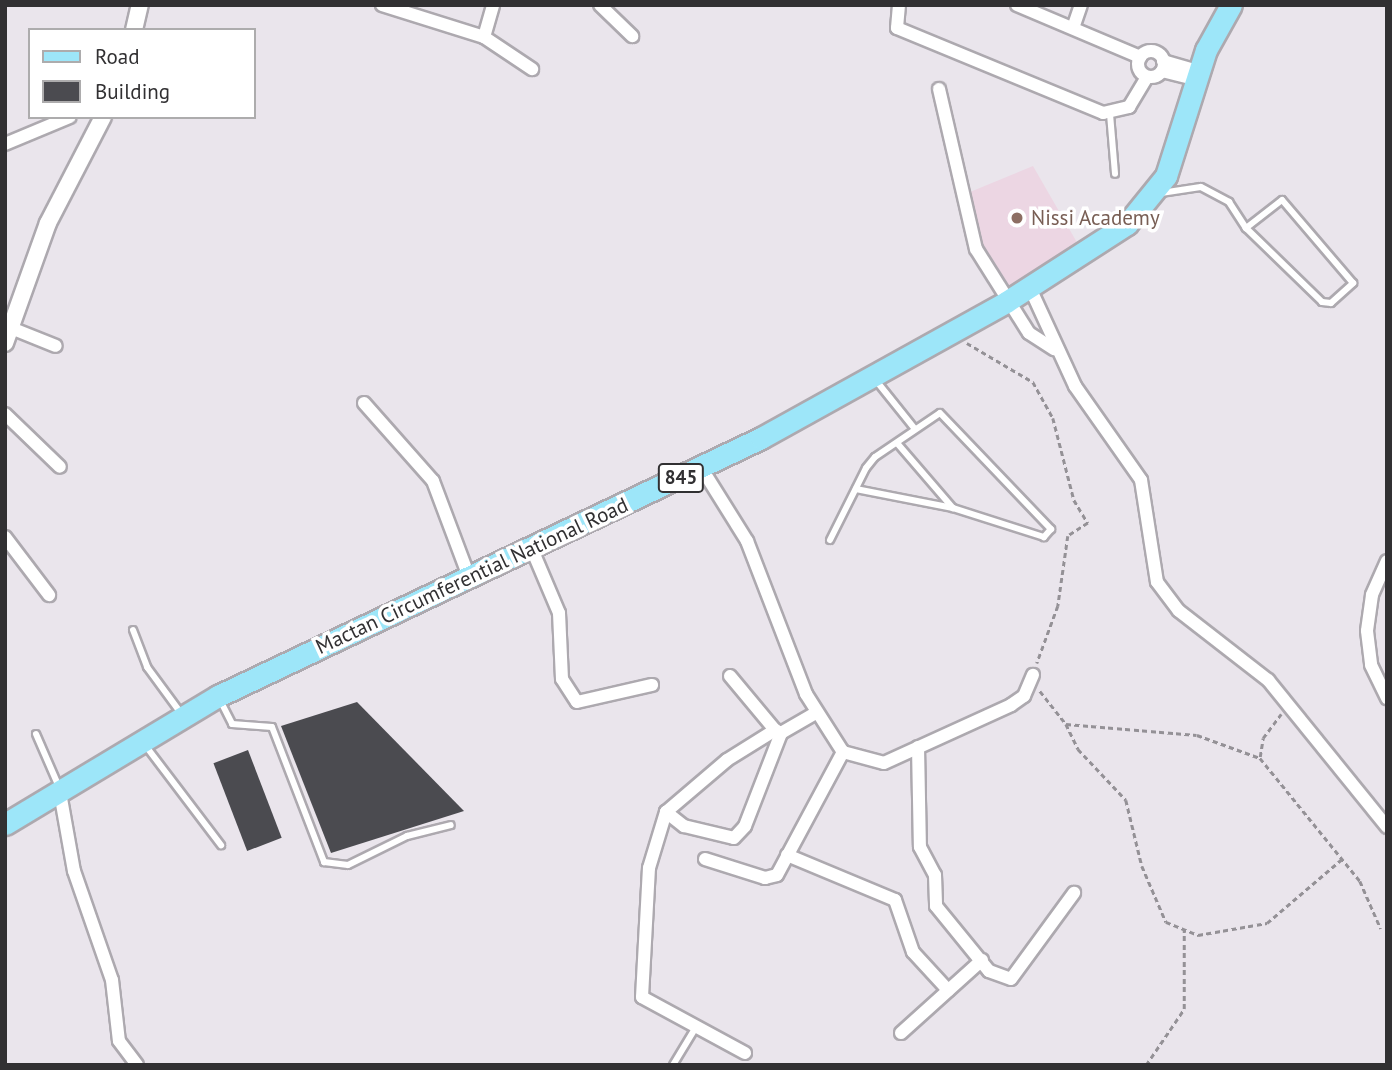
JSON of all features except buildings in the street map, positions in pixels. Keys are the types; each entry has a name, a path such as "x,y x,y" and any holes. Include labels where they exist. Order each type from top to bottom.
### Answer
{"main road":[{"name":"Mactan Circumferential National Road","path":"5,824 59,787 218,695 702,469 1006,302 1126,224 1157,193 1178,148 1215,26 1231,5"}],"street":[{"path":"134,28 140,5"},
{"path":"382,5 484,37 532,69"},
{"path":"484,37 493,5"},
{"path":"600,5 632,36"},
{"path":"899,5 897,28 1110,114 1131,105 1147,77 1162,66"},
{"path":"1017,5 1140,57 1153,52 1162,66 1198,76"},
{"path":"1073,28 1081,5"},
{"path":"1140,57 1139,69 1147,77"},
{"path":"939,89 976,249 1006,302 1028,333 1054,349"},
{"path":"5,144 65,119"},
{"path":"56,346 8,335 48,223 102,119"},
{"path":"1030,288 1049,322 1054,349 1141,480 1157,582 1179,611 1235,651 1289,703 1387,827"},
{"path":"364,403 433,481 469,577"},
{"path":"5,414 60,467"},
{"path":"702,469 747,541 815,713 843,752 884,763 1011,705 1032,675"},
{"path":"5,537 49,595"},
{"path":"531,547 557,604 562,678 577,702 652,685"},
{"path":"1387,561 1372,595 1367,631 1371,665 1387,698"},
{"path":"730,676 778,732"},
{"path":"745,1053 642,997 649,868 666,812 727,760 815,713"},
{"path":"666,812 684,826 734,838 745,825 778,732"},
{"path":"918,747 920,847 935,875 936,906 998,978 1011,979 1074,893"},
{"path":"705,859 765,878 777,875 843,752"},
{"path":"59,787 74,871 112,980 119,1041 137,1065"},
{"path":"787,855 895,900 914,952 948,990"},
{"path":"901,1033 982,960"}],"lane":[{"path":"1110,114 1115,174"},
{"path":"1157,193 1201,187 1229,202 1246,228 1322,302 1331,303 1353,283 1282,200 1246,228"},
{"path":"873,377 914,428"},
{"path":"830,540 856,489 875,457 914,428 946,415 1051,529 1044,537 953,508 856,489"},
{"path":"897,443 953,508"},
{"path":"133,630 147,667 184,717"},
{"path":"218,695 232,724 272,727 324,862 348,865 407,836 451,825"},
{"path":"36,734 59,787"},
{"path":"140,738 221,845"},
{"path":"673,1065 696,1027"}],"path":[{"path":"957,329 972,351 1012,366 1032,383 1053,418 1074,500 1088,523 1068,536 1058,606 1032,675 1051,713 1066,724 1079,749 1126,800 1154,904 1166,922 1184,930 1232,934 1267,923 1343,858"},
{"path":"1260,758 1263,738 1289,703"},
{"path":"1066,724 1197,735 1260,758 1343,858 1381,929"},
{"path":"1146,1065 1184,1009 1184,930"}],"shaded area":[{"name":"Nissi Academy","path":"1033,166 1079,246 1002,291 976,244 970,192"}],"place":[{"name":"Nissi Academy","path":"1017,218"}]}
